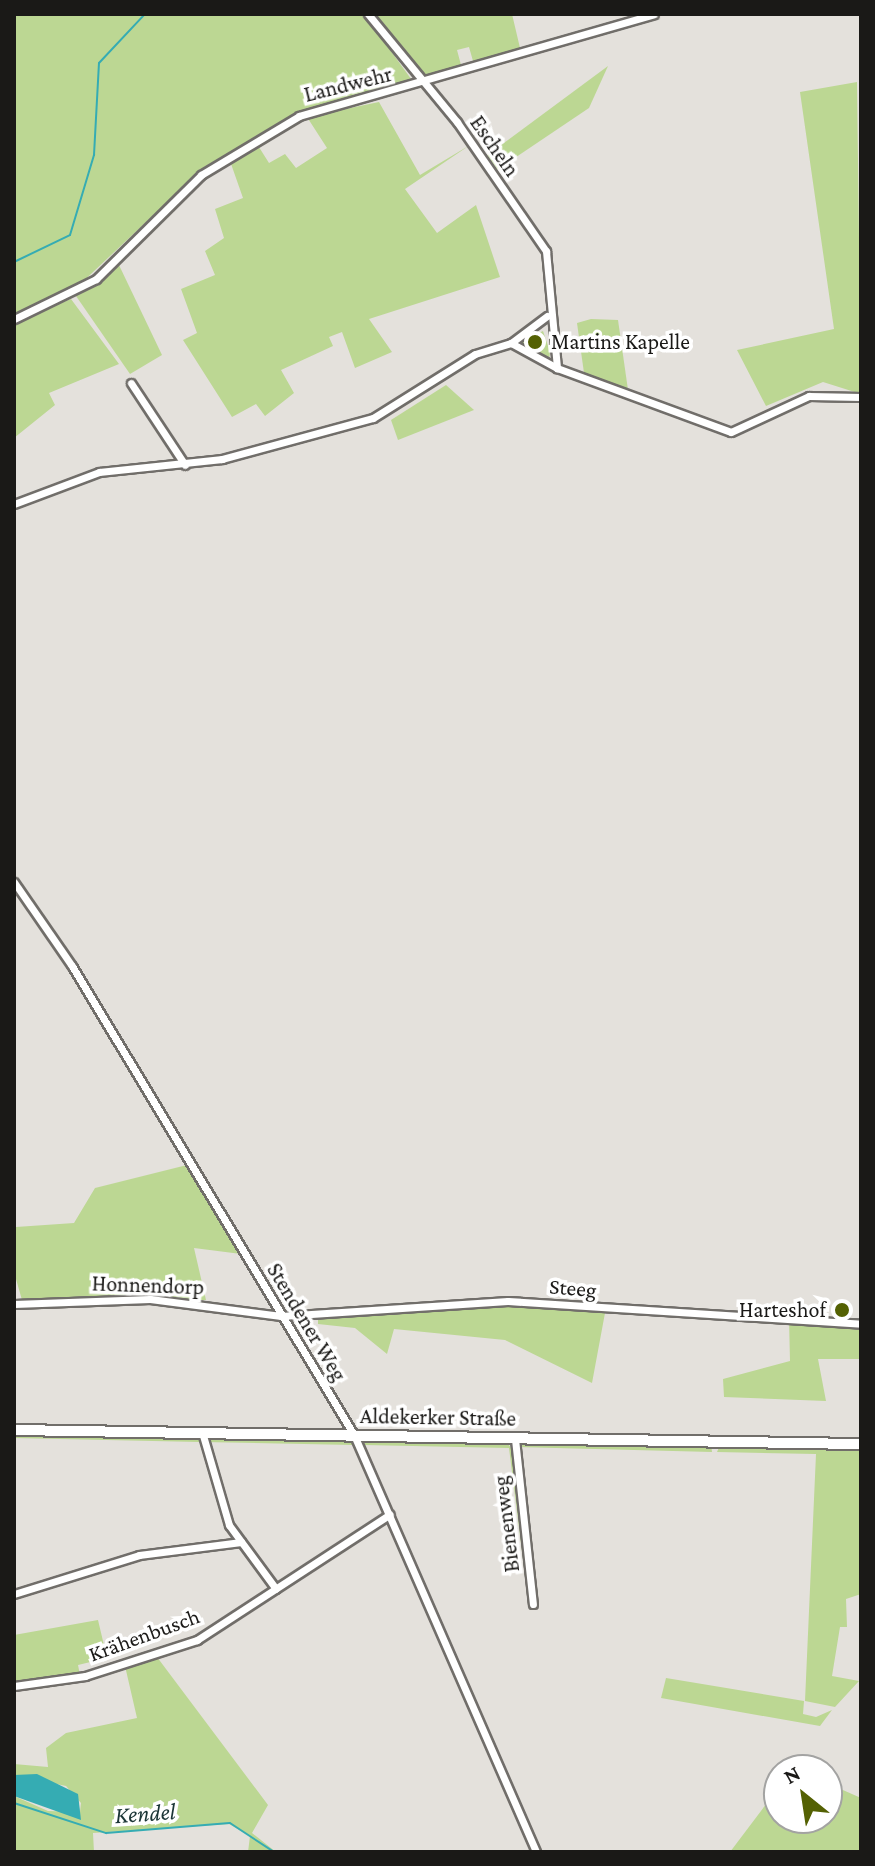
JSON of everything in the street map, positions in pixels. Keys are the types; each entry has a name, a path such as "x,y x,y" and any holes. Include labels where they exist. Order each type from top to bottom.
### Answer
{"street":[{"name":"Escheln","path":"368,14 419,83 457,122 546,251 553,266 547,315 557,368"},
{"name":"Landwehr","path":"14,319 96,279 201,175 299,116 654,14"},
{"path":"14,504 99,472 185,465 373,418 475,354 511,343 547,315"},
{"path":"511,343 557,368 731,432 809,396 861,397"},
{"path":"131,383 185,465"},
{"name":"Stendener Weg","path":"14,882 80,978 354,1435 536,1852"},
{"name":"Honnendorp","path":"14,1304 150,1299 281,1316"},
{"name":"Steeg","path":"281,1316 508,1301 861,1324"},
{"name":"Aldekerker Straße","path":"14,1430 861,1444"},
{"path":"202,1432 216,1493 241,1542 276,1589"},
{"name":"Bienenweg","path":"515,1439 533,1604"},
{"name":"Krähenbusch","path":"14,1686 85,1676 197,1640 390,1514"},
{"path":"14,1594 139,1555 241,1542"}],"green space":[{"path":"14,14 364,14 414,83 298,114 197,174 74,290 14,316"},
{"path":"371,14 512,14 520,48 473,61 469,47 457,50 461,65 420,79"},
{"path":"608,66 589,108 494,172 485,157"},
{"path":"857,82 861,394 823,382 766,406 737,350 834,329 800,92"},
{"path":"379,102 420,175 470,145 405,189 437,233 476,205 500,277 369,319 392,352 355,368 342,332 329,337 333,346 281,370 294,393 265,416 256,404 232,417 183,340 197,333 181,289 215,275 205,251 224,238 215,209 243,198 230,161 257,144 269,163 285,154 296,168 327,148 307,117"},
{"path":"118,263 162,355 130,374 76,296"},
{"path":"71,299 119,364 49,393 55,405 14,438 14,322"},
{"path":"591,319 618,320 628,390 584,373 577,323"},
{"path":"543,331 550,352 549,360 518,343"},
{"path":"446,385 474,410 398,440 391,420"},
{"path":"187,1165 241,1254 194,1248 206,1300 22,1300 14,1272 16,1227 74,1223 95,1188"},
{"path":"513,1305 605,1313 592,1383 505,1340 394,1329 387,1354 355,1328 318,1324 318,1315"},
{"path":"789,1319 861,1326 861,1359 818,1359 826,1401 724,1397 723,1379 790,1361"},
{"path":"14,1433 199,1437 199,1442 14,1438"},
{"path":"204,1437 351,1440 354,1445 203,1442"},
{"path":"366,1439 506,1441 511,1448 518,1489 528,1600 509,1448 364,1445"},
{"path":"520,1441 711,1444 712,1452 517,1447"},
{"path":"720,1445 861,1447 861,1594 846,1599 847,1627 840,1627 832,1676 859,1681 835,1707 805,1701 816,1454 717,1452"},
{"path":"98,1620 107,1658 78,1665 80,1675 14,1684 14,1635"},
{"path":"157,1657 268,1805 252,1833 276,1852 248,1852 250,1836 229,1824 93,1833 94,1852 14,1852 14,1796 48,1811 80,1812 81,1803 66,1786 14,1775 14,1764 48,1767 46,1748 66,1733 137,1718 125,1666"},
{"path":"666,1678 804,1701 803,1714 816,1717 832,1710 820,1726 661,1698"},
{"path":"843,1790 861,1798 861,1852 730,1852 763,1808 763,1834 843,1834"}],"water":[{"path":"37,1774 78,1794 81,1820 14,1796 14,1775"}],"waterway":[{"path":"14,262 70,235 94,155 99,63 145,14"},
{"name":"Kendel","path":"14,1803 106,1833 230,1823 274,1852"}],"place":[{"name":"Martins Kapelle","path":"535,342"},
{"name":"Harteshof","path":"842,1310"}]}
